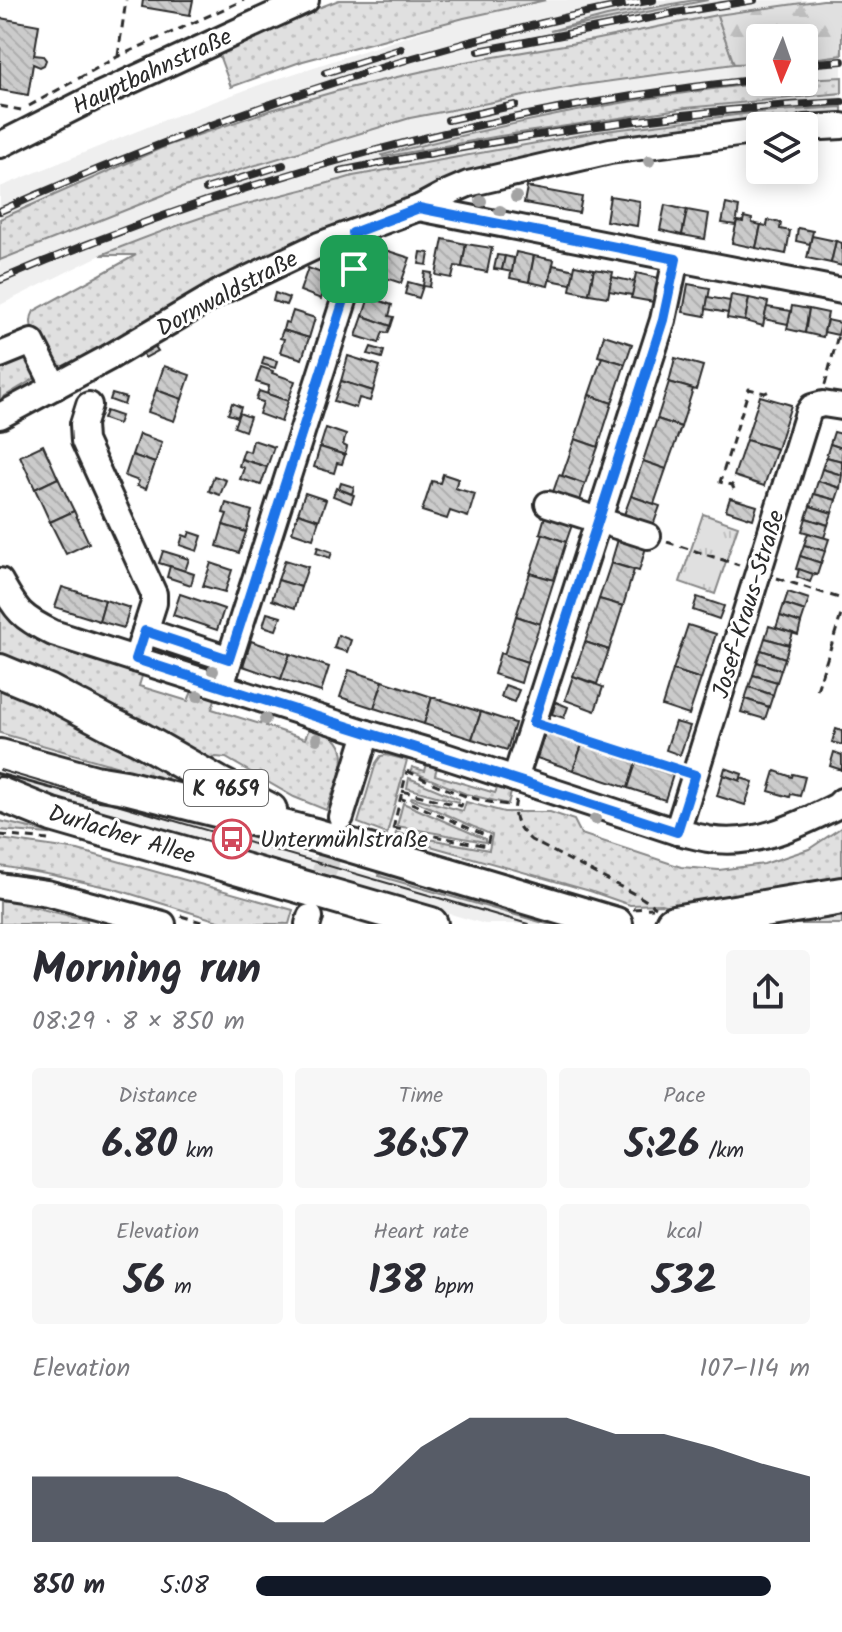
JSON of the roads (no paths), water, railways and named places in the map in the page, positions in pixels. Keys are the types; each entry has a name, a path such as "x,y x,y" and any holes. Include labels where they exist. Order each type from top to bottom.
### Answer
{"highway":[{"path":"666,916 842,896"}],"main road":[{"name":"K 9659","path":"0,671 48,691 139,738 315,835"},
{"name":"Durlacher Allee","path":"0,756 315,835 616,924"},
{"name":"Durlacher Allee","path":"0,794 55,828 413,922"},
{"path":"0,806 55,828"}],"street":[{"name":"Hauptbahnstraße","path":"0,145 93,98 306,0"},
{"path":"818,127 842,126"},
{"name":"Dornwaldstraße","path":"0,416 222,291 319,245 419,208 468,184 610,151 746,133"},
{"path":"419,208 842,291"},
{"path":"221,686 354,269 357,245 353,233"},
{"path":"519,780 533,723 663,320 676,259"},
{"path":"0,355 32,342 55,387"},
{"name":"Josef-Kraus-Straße","path":"677,832 695,775 747,568 808,413 812,407 823,404 842,407"},
{"path":"89,405 83,424 84,441 154,594 154,603 136,659"},
{"path":"548,504 648,536"},
{"path":"0,581 17,610 32,623 53,633 677,832 710,840 765,836 793,828 842,801"},
{"path":"145,631 229,659"},
{"path":"341,817 367,733"},
{"path":"0,886 47,893 163,924"}],"tunnel":[{"path":"313,907 338,827"}],"tram line":[{"path":"0,770 528,924"}],"railway":[{"path":"0,211 173,140 290,97 469,42 584,13 653,0"},
{"path":"479,51 754,0"},
{"path":"325,73 401,49"},
{"path":"818,63 842,61"},
{"path":"0,280 184,209 372,151 468,127 565,108 746,81"},
{"path":"340,171 590,127 716,112 842,102"},
{"path":"448,120 515,105"},
{"path":"206,189 283,165"}],"place":[{"name":"Untermühlstraße","path":"232,839"}]}
